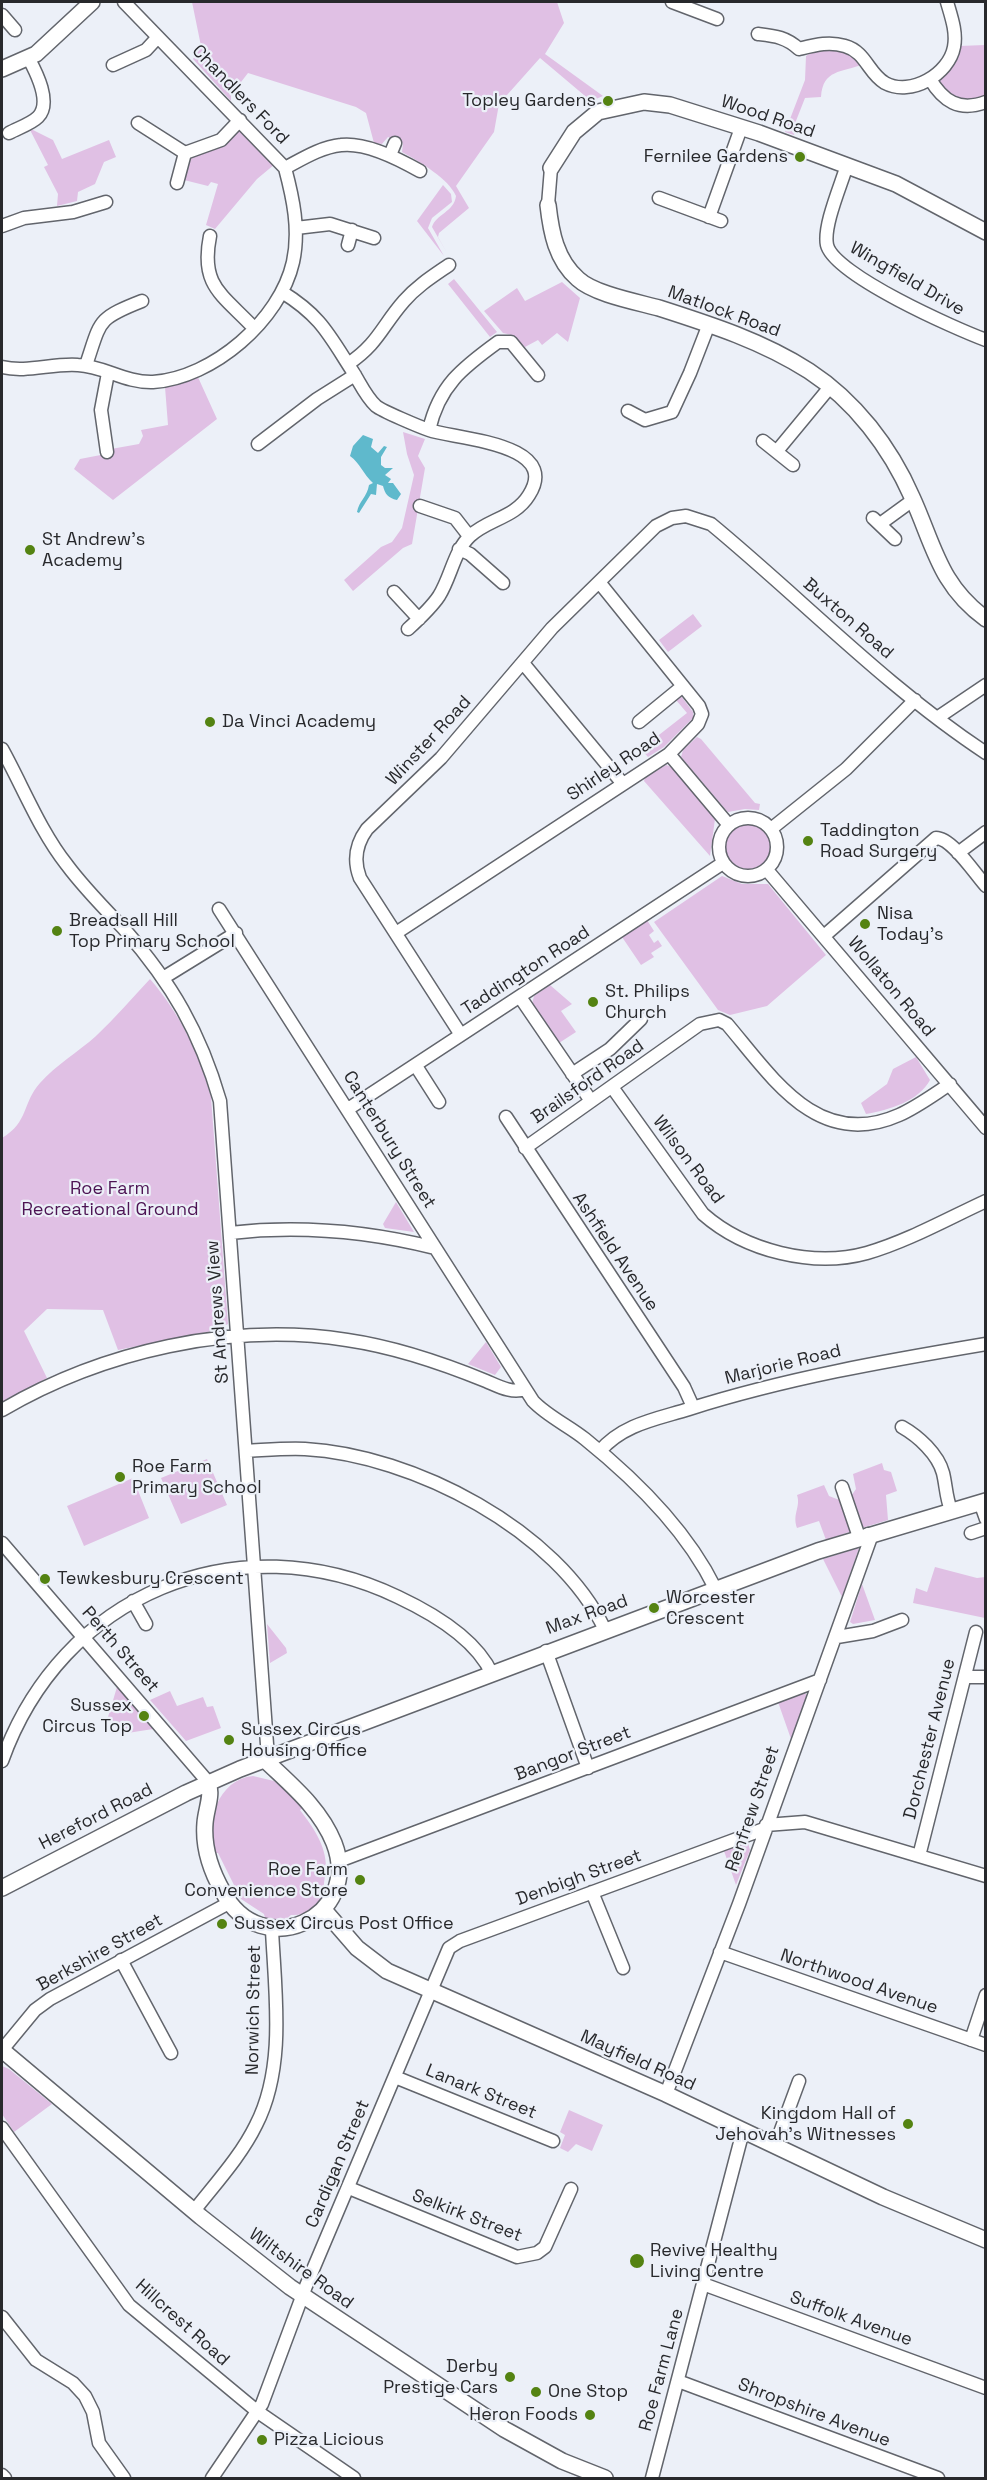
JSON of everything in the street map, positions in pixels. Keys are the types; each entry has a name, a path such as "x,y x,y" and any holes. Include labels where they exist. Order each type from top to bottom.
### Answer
{"street":[{"path":"2,69 29,59 92,2"},
{"name":"Chandlers Ford","path":"2,367 15,370 63,364 86,365 143,382 166,379 220,358 254,328 282,292 293,263 296,228 292,194 285,168 124,2"},
{"path":"672,2 717,19"},
{"path":"758,34 780,36 790,40 800,49 825,43 844,45 857,51 877,77 893,86 907,86 930,79 947,64 954,48 955,30 946,2"},
{"path":"2,15 15,30"},
{"path":"113,65 146,50 158,37"},
{"path":"9,132 37,117 41,112 41,81 29,59"},
{"path":"930,79 939,95 952,104 971,106 986,102"},
{"name":"Wood Road","path":"551,168 583,123 598,112 620,105 644,102 670,105 896,184 986,232"},
{"path":"185,153 220,140 240,120"},
{"path":"138,123 185,153"},
{"path":"659,198 715,219 741,128"},
{"path":"285,168 325,149 341,145 392,149 420,171"},
{"path":"177,183 185,153"},
{"name":"Wingfield Drive","path":"847,165 827,232 827,246 837,262 927,315 986,340"},
{"name":"Matlock Road","path":"551,168 548,205 551,231 558,250 580,281 754,340 781,354 830,387 877,437 914,500 946,580 973,610 986,619"},
{"path":"2,226 24,218 73,212 106,202"},
{"path":"296,228 330,224 374,238"},
{"path":"348,244 352,230"},
{"path":"210,236 206,257 210,280 254,328"},
{"path":"348,364 369,350 399,307 417,287 449,265"},
{"path":"282,292 317,318 376,406 429,430 501,446 528,460 533,471 533,487 520,505 510,514 480,528 469,536 459,549 439,597 408,629"},
{"path":"86,365 102,321 118,310 142,301"},
{"path":"628,411 645,420 672,412 690,373 708,324"},
{"path":"429,430 436,405 447,385 498,342 511,342 538,375"},
{"path":"106,452 101,410 108,373"},
{"path":"258,444 317,399 355,375"},
{"path":"777,451 830,387"},
{"path":"763,441 793,465"},
{"path":"896,539 877,521 914,500"},
{"path":"420,506 455,518 469,536"},
{"name":"Winster Road","path":"461,1035 358,872 356,853 363,835 441,758 552,628 656,526 672,518 686,516"},
{"name":"Buxton Road","path":"686,516 711,524 936,718 986,753"},
{"path":"459,549 470,554 503,583"},
{"name":"Shirley Road","path":"396,933 669,754 701,719 699,706 599,582"},
{"path":"394,592 419,619"},
{"path":"523,663 623,784"},
{"path":"936,718 986,685"},
{"path":"639,722 683,686"},
{"path":"771,829 846,769 915,700"},
{"name":"St Andrews View","path":"2,749 66,864 163,978 202,1045 220,1101 267,1759"},
{"path":"669,754 728,824"},
{"path":"750,818 760,820 771,829 777,850 774,860 766,870 744,875 732,872 723,863 719,842 728,824 750,818"},
{"path":"954,848 986,832"},
{"path":"824,936 933,841 942,838 954,848 986,886"},
{"name":"Taddington Road","path":"348,1109 723,863"},
{"name":"Wollaton Road","path":"766,870 986,1128"},
{"name":"Canterbury Street","path":"219,909 525,1389"},
{"path":"163,978 236,933"},
{"path":"520,997 591,1101"},
{"path":"572,1074 610,1049 641,1019"},
{"name":"Brailsford Road","path":"525,1148 700,1024 719,1020 728,1024 790,1097 809,1111 832,1120 860,1123 884,1120 910,1109 950,1084"},
{"path":"416,1066 439,1102"},
{"name":"Wilson Road","path":"612,1087 703,1214 736,1236 772,1250 826,1258 868,1252 986,1201"},
{"name":"Ashfield Avenue","path":"506,1117 684,1388 693,1407"},
{"path":"230,1233 266,1229 332,1230 386,1236 435,1248"},
{"path":"2,1410 78,1373 109,1362 162,1348 238,1337 288,1336 348,1340 429,1359 513,1391 525,1389 537,1405 600,1451 663,1512 698,1558 715,1588"},
{"name":"Marjorie Road","path":"600,1451 619,1432 771,1384 846,1367 986,1344"},
{"path":"495,1385 507,1376 511,1367"},
{"path":"902,1427 940,1458 951,1510"},
{"path":"246,1451 306,1449 345,1456 418,1475 448,1488 520,1531 560,1566 591,1605 605,1630"},
{"path":"842,1487 863,1536"},
{"path":"983,1502 986,1519"},
{"name":"Max Road","path":"208,1782 715,1588 863,1536 983,1502"},
{"path":"971,1533 986,1528"},
{"name":"Renfrew Street","path":"666,2094 837,1637 870,1540 863,1536"},
{"name":"Perth Street","path":"3,1549 83,1635 208,1782"},
{"path":"2,1761 28,1701 59,1660 83,1635 133,1601 177,1581 254,1567 315,1571 383,1590 416,1606 451,1629 488,1664 492,1674"},
{"path":"133,1601 146,1624"},
{"path":"837,1637 873,1631 902,1620"},
{"name":"Dorchester Avenue","path":"919,1856 976,1632"},
{"path":"546,1652 588,1768"},
{"path":"966,1677 986,1677"},
{"name":"Bangor Street","path":"339,1861 820,1680"},
{"path":"208,1782 210,1790 205,1845 216,1878 229,1903 241,1916 272,1930 293,1927 324,1910 338,1882 339,1861 330,1835 309,1802 267,1759"},
{"name":"Hereford Road","path":"2,1888 208,1782"},
{"name":"Denbigh Street","path":"430,1989 449,1948 460,1941 765,1827 805,1822 986,1876"},
{"path":"592,1892 623,1968"},
{"name":"Berkshire Street","path":"2,2050 43,2004 229,1903"},
{"name":"Mayfield Road","path":"324,1910 357,1948 387,1971 666,2094 901,2205 986,2240"},
{"name":"Norwich Street","path":"194,2211 251,2135 270,2091 275,2032 272,1930"},
{"name":"Northwood Avenue","path":"720,1952 986,2045"},
{"path":"121,1960 171,2054"},
{"name":"Cardigan Street","path":"212,2478 258,2412 303,2296 430,1989"},
{"path":"970,2040 986,1995"},
{"name":"Wiltshire Road","path":"2,2050 194,2211 303,2296 504,2429 562,2461 605,2478"},
{"name":"Lanark Street","path":"395,2077 553,2141"},
{"path":"775,2146 799,2081"},
{"name":"Hillcrest Road","path":"2,2128 129,2305 258,2412 354,2478"},
{"name":"Roe Farm Lane","path":"652,2478 743,2131"},
{"name":"Selkirk Street","path":"349,2188 517,2257 537,2253 545,2247 571,2189"},
{"name":"Suffolk Avenue","path":"703,2284 986,2388"},
{"path":"2,2317 32,2357 72,2383 85,2396 93,2412 99,2443 124,2478"},
{"name":"Shropshire Avenue","path":"678,2381 938,2478"},
{"path":"2,2475 5,2478"}],"green space":[{"path":"192,2 557,2 564,23 545,54 603,96 591,101 540,58 499,104 494,132 456,186 469,208 439,233 438,237 447,253 432,227 437,219 452,206 456,196 441,177 402,152 403,143 388,137 382,144 374,143 366,113 356,107 248,73 231,95 231,101 193,59 201,46"},
{"path":"985,45 985,99 978,101 950,99 939,82 955,64 959,46"},
{"path":"817,49 842,49 864,64 829,77 822,88 821,97 805,98 794,126 797,128 794,135 785,132 805,80 806,56"},
{"path":"238,126 275,164 257,179 215,229 206,225 218,184 211,182 208,186 184,180 182,177 188,157"},
{"path":"29,128 53,140 62,159 109,140 116,157 104,162 95,184 78,192 77,201 57,206 58,194 44,167 48,165"},
{"path":"443,185 451,194 452,202 432,218 428,228 444,256 417,221"},
{"path":"454,279 497,332 490,337 448,284"},
{"path":"562,282 580,298 568,342 557,333 542,345 538,340 525,347 512,335 503,333 484,311 517,288 525,301"},
{"path":"197,375 217,419 113,500 74,469 80,459 111,453 111,449 139,444 143,436 141,430 168,425 165,387"},
{"path":"403,432 425,439 418,456 425,468 412,544 403,548 353,591 344,580 381,547 392,542 402,528 414,475"},
{"path":"693,614 702,626 668,652 659,640"},
{"path":"681,696 693,712 693,718 664,747 648,757 641,749 687,713 676,700"},
{"path":"697,737 755,803 760,804 759,810 745,809 728,812 725,809 681,757 683,750"},
{"path":"666,765 672,767 715,819 710,856 644,781 645,778"},
{"path":"748,823 764,830 771,846 764,862 748,869 732,862 725,846 732,830"},
{"path":"722,876 742,884 768,884 826,955 767,1006 730,1015 718,1010 654,922"},
{"path":"647,920 654,931 649,935 654,943 658,940 662,946 651,953 654,957 641,965 622,937"},
{"name":"Roe Farm Recreational Ground","path":"150,979 161,992 187,1035 201,1065 211,1097 228,1324 212,1331 118,1350 103,1310 47,1309 24,1331 47,1378 2,1402 2,1138 17,1125 34,1090 40,1083 96,1036"},
{"path":"550,985 572,1004 561,1011 576,1032 559,1043 532,1004 534,996"},
{"path":"916,1057 930,1080 919,1094 884,1110 866,1114 861,1103 887,1084 893,1069"},
{"path":"396,1202 414,1232 385,1228 383,1224"},
{"path":"486,1342 501,1367 495,1375 468,1364"},
{"path":"207,1459 227,1505 181,1524 161,1478"},
{"path":"882,1463 884,1470 891,1472 897,1491 886,1495 888,1520 859,1529 849,1499 856,1489 853,1474"},
{"path":"133,1478 149,1518 84,1546 67,1506"},
{"path":"824,1485 829,1496 842,1501 852,1531 826,1540 819,1521 797,1528 795,1519 797,1495"},
{"path":"859,1548 842,1597 823,1559"},
{"path":"935,1567 977,1578 985,1577 985,1618 913,1603 916,1588 927,1592"},
{"path":"862,1584 875,1620 853,1624 850,1622"},
{"path":"267,1624 286,1648 287,1653 270,1663"},
{"path":"117,1687 153,1729 121,1734 108,1717"},
{"path":"170,1691 177,1706 203,1697 207,1707 213,1706 221,1728 186,1741 150,1700"},
{"path":"805,1693 807,1696 791,1739 778,1702"},
{"path":"253,1776 274,1781 306,1806 300,1810 310,1823 324,1851 326,1896 311,1910 282,1920 265,1918 264,1914 241,1899 218,1853 213,1853 211,1829 217,1804 231,1785"},
{"path":"748,1843 750,1850 736,1885 724,1851"},
{"path":"2,2066 9,2069 52,2104 14,2132 2,2114"},
{"path":"569,2110 603,2125 592,2151 576,2144 568,2152 560,2148 565,2135 560,2132"}],"water":[{"path":"363,435 373,439 371,447 378,453 384,446 387,447 381,457 381,465 385,468 393,468 385,475 391,479 388,483 393,483 401,494 397,500 391,498 383,486 377,484 376,495 371,494 359,513 357,512 359,505 369,485 373,483 350,456 353,446"}],"place":[{"name":"Topley Gardens","path":"608,101"},
{"name":"Fernilee Gardens","path":"800,157"},
{"name":"St Andrew's Academy","path":"30,550"},
{"name":"Da Vinci Academy","path":"210,722"},
{"name":"Taddington Road Surgery","path":"808,841"},
{"name":"Nisa Today's","path":"865,924"},
{"name":"Breadsall Hill Top Primary School","path":"57,931"},
{"name":"St. Philips Church","path":"593,1002"},
{"name":"Roe Farm Primary School","path":"120,1477"},
{"name":"Tewkesbury Crescent","path":"45,1579"},
{"name":"Worcester Crescent","path":"654,1608"},
{"name":"Sussex Circus Top","path":"144,1716"},
{"name":"Sussex Circus Housing Office","path":"229,1740"},
{"name":"Roe Farm Convenience Store","path":"360,1880"},
{"name":"Sussex Circus Post Office","path":"222,1924"},
{"name":"Kingdom Hall of Jehovah's Witnesses","path":"908,2124"},
{"name":"Revive Healthy Living Centre","path":"637,2261"},
{"name":"Derby Prestige Cars","path":"510,2377"},
{"name":"One Stop","path":"536,2392"},
{"name":"Heron Foods","path":"590,2415"},
{"name":"Pizza Licious","path":"262,2440"}]}
